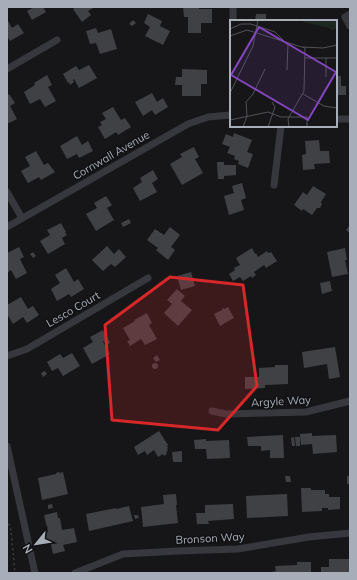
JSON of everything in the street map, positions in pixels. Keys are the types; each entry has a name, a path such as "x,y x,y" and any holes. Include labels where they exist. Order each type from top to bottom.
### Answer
{"street":[{"path":"232,20 233,7"},
{"path":"347,15 350,26"},
{"path":"7,69 57,40"},
{"name":"Cornwall Avenue","path":"7,227 188,124 208,117 230,115"},
{"path":"337,119 350,118"},
{"path":"274,185 281,127"},
{"path":"7,192 22,218"},
{"name":"Lesco Court","path":"7,356 27,349 148,278"},
{"name":"Argyle Way","path":"212,411 226,414 306,412 350,401"},
{"path":"7,446 35,573"},
{"path":"7,455 11,465"},
{"name":"Bronson Way","path":"75,573 123,554 238,549 309,537 350,533"}],"path":[{"path":"7,519 11,530 15,573"}],"highlighted area":[{"path":"170,277 243,285 257,386 218,430 112,420 105,325"}],"building":[{"path":"34,7 43,7 46,12 32,20 27,11"},
{"path":"76,7 95,7 88,11 91,15 82,22 73,9"},
{"path":"183,7 212,9 212,23 201,23 201,33 188,33 188,17 184,17"},
{"path":"148,14 162,21 160,26 170,31 163,45 145,36 150,27 144,23"},
{"path":"256,14 266,14 266,20 255,20"},
{"path":"7,19 12,28 18,24 24,33 10,41 7,36"},
{"path":"133,20 136,23 132,26 129,24"},
{"path":"96,28 98,33 111,29 117,49 100,54 96,43 90,44 86,31"},
{"path":"89,65 97,78 79,88 74,79 74,82 70,85 69,82 68,83 63,74 76,66 79,70"},
{"path":"182,69 207,70 207,84 201,84 201,96 182,96 182,85 175,85 176,77 182,77"},
{"path":"47,75 52,85 48,87 56,101 45,107 40,99 30,104 24,92 35,85 34,83"},
{"path":"337,76 341,76 341,86 346,86 346,95 337,95"},
{"path":"152,93 157,102 163,98 168,107 155,115 152,110 143,116 135,102"},
{"path":"9,94 15,103 10,106 17,119 7,124 7,95"},
{"path":"113,107 121,120 125,118 131,127 118,135 116,132 105,139 98,127 102,125 100,122 106,119 102,113"},
{"path":"234,133 252,140 247,152 253,154 248,168 238,164 239,161 234,159 235,156 227,153 230,147 222,144 226,134 233,137"},
{"path":"77,136 82,145 88,141 93,151 79,158 77,154 67,159 60,146"},
{"path":"319,140 320,151 329,151 330,163 314,164 315,169 303,170 302,155 306,154 305,141"},
{"path":"194,147 199,157 195,159 203,173 182,185 170,164 182,157 180,154"},
{"path":"36,151 44,165 48,163 55,172 41,180 39,177 28,183 21,171 30,166 25,157"},
{"path":"217,162 224,162 224,165 236,165 236,175 224,176 224,179 218,179"},
{"path":"153,170 158,179 152,183 157,192 140,201 133,188 142,182 140,178"},
{"path":"242,183 246,198 241,200 244,210 229,215 224,196 234,193 232,186"},
{"path":"313,186 326,194 321,202 322,204 320,208 317,208 312,215 303,209 302,211 294,205 303,192 307,195"},
{"path":"106,196 112,205 107,208 114,220 96,231 86,214 97,208 94,203"},
{"path":"129,219 131,223 123,227 121,223"},
{"path":"61,223 67,235 62,238 65,244 48,254 40,241 50,235 47,230"},
{"path":"350,225 350,233 346,230"},
{"path":"170,227 180,235 171,247 175,250 168,260 156,250 158,248 147,240 155,229 164,235"},
{"path":"107,246 114,254 119,249 126,257 115,267 111,264 103,271 92,260"},
{"path":"19,247 24,257 20,259 27,273 16,279 11,270 7,273 7,253"},
{"path":"252,248 258,257 267,251 268,253 271,252 277,261 266,268 264,265 254,272 256,275 252,278 251,276 243,281 240,277 233,281 229,274 235,270 234,268 240,265 236,258"},
{"path":"345,248 347,260 345,260 348,274 332,277 327,252"},
{"path":"33,252 36,256 33,258 30,254"},
{"path":"66,268 74,282 78,279 84,289 71,297 69,294 57,301 51,289 60,283 55,275"},
{"path":"191,272 195,286 181,290 177,276"},
{"path":"330,281 332,291 322,294 320,283"},
{"path":"177,289 185,296 181,301 192,310 178,326 164,313 172,304 167,300"},
{"path":"21,297 28,309 33,306 39,315 27,323 23,317 13,324 7,314 7,305"},
{"path":"228,307 234,318 220,326 214,314"},
{"path":"147,313 152,323 149,325 157,339 145,345 141,339 130,346 127,341 130,340 123,328"},
{"path":"103,330 110,343 106,345 104,341 103,342 110,354 92,364 83,348 93,342 90,337"},
{"path":"335,347 340,377 329,379 327,364 304,368 302,352"},
{"path":"72,353 80,366 63,376 58,368 52,371 47,362 60,354 63,358"},
{"path":"157,355 160,360 156,362 153,358"},
{"path":"155,363 158,366 155,369 152,366"},
{"path":"275,365 288,365 288,384 265,385 265,388 245,389 245,377 259,377 259,368 275,367"},
{"path":"45,371 47,374 43,377 41,373"},
{"path":"159,431 168,445 168,451 166,452 167,454 164,456 163,454 158,457 154,450 147,455 145,451 138,455 134,447"},
{"path":"312,433 312,436 336,435 337,452 313,454 312,444 301,445 300,434"},
{"path":"283,435 284,458 270,458 270,450 261,451 261,446 248,446 247,437"},
{"path":"294,437 295,446 292,446 291,438"},
{"path":"295,437 300,437 300,446 296,446"},
{"path":"206,439 206,441 229,440 230,458 207,459 206,449 195,449 194,440"},
{"path":"182,451 182,462 173,462 172,452"},
{"path":"63,472 68,494 42,500 38,478"},
{"path":"285,476 290,476 291,482 286,482"},
{"path":"347,476 350,476 350,484 347,484"},
{"path":"301,488 325,490 325,494 329,494 329,497 340,497 340,509 328,510 328,508 322,508 322,511 302,512"},
{"path":"176,494 178,523 143,527 141,507 164,504 163,495"},
{"path":"287,494 288,516 247,518 246,496"},
{"path":"52,504 53,508 48,509 48,505"},
{"path":"233,504 234,519 208,521 209,524 197,524 196,513 205,513 205,505"},
{"path":"129,506 133,521 89,531 86,514"},
{"path":"57,512 58,518 60,518 62,530 74,528 77,542 63,545 65,551 53,554 50,540 46,541 44,533 48,532 44,515"},
{"path":"134,515 138,515 139,518 135,519"},
{"path":"329,559 350,559 350,573 321,573 321,567 329,567"},
{"path":"297,562 311,562 311,573 272,573 276,571 275,566 297,565"}]}
